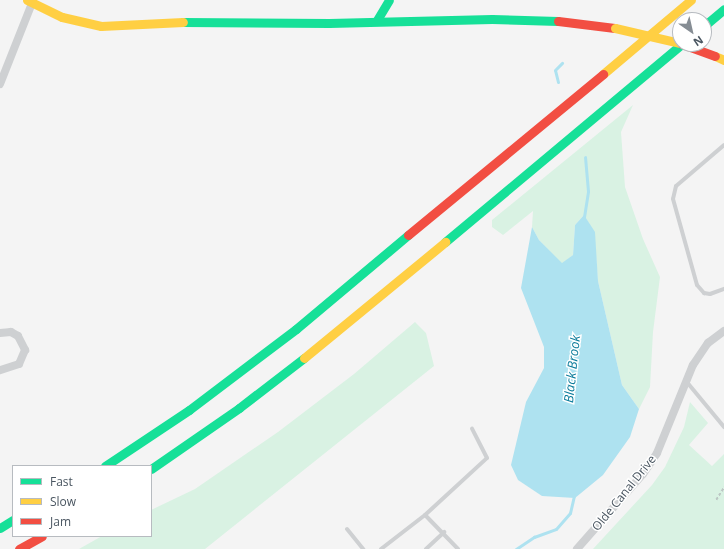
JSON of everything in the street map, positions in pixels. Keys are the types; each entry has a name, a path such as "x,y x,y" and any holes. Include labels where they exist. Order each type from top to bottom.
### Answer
{"main road":[{"path":"377,20 389,0"},
{"path":"106,465 189,410 296,330 691,0"},
{"path":"29,1 62,17 102,26 207,22 329,23 377,20 538,20 616,28 672,42"},
{"path":"712,19 724,9"},
{"path":"152,468 239,408 319,346 672,52"},
{"path":"703,52 720,58"},
{"path":"0,528 12,521"},
{"path":"19,549 40,537"}],"street":[{"path":"0,84 29,1"},
{"name":"Olde Canal Drive","path":"577,549 643,474 657,453 686,380 708,343 724,331"},
{"path":"0,333 11,332 18,336 25,350 19,364 0,370"}],"lane":[{"path":"724,145 676,186 674,199 697,285 704,293 710,294 724,289"},
{"path":"686,380 724,427"},
{"path":"381,549 425,515 487,458 472,429"},
{"path":"425,515 444,532 458,549"},
{"path":"347,530 363,549"},
{"path":"426,549 444,532"}],"path":[{"path":"716,500 724,487"}],"green space":[{"path":"633,105 621,132 625,187 643,239 660,277 653,332 650,387 639,409 622,385 598,281 594,232 584,215 575,225 573,255 562,264 539,240 532,227 533,211 503,235 492,227 492,220"},
{"path":"415,322 426,333 434,366 205,549 79,549 100,537 152,537 152,510 195,489 278,432 354,374"},
{"path":"690,402 708,423 689,445 712,466 724,454 724,549 593,549 652,485 665,467 684,427"}],"water":[{"path":"584,215 595,232 598,281 622,385 639,409 630,437 603,475 575,498 542,496 518,480 511,465 526,402 544,368 544,347 521,288 532,227 539,240 562,263 573,255 575,225"}],"waterway":[{"name":"Black Brook","path":"558,82 555,70 562,63"},
{"name":"Black Brook","path":"584,217 588,191 585,157"},
{"name":"Black Brook","path":"516,549 534,537 556,529 570,513 574,495"}],"traffic: fast":[{"path":"377,20 389,0"},
{"path":"712,19 724,9"},
{"path":"183,22 329,23 492,19 558,21"},
{"path":"445,242 672,52"},
{"path":"106,465 189,410 296,329 408,235"},
{"path":"152,468 239,408 304,358"},
{"path":"0,528 12,521"}],"traffic: slow":[{"path":"27,0 62,17 101,26 183,22"},
{"path":"603,74 691,0"},
{"path":"615,28 672,41"},
{"path":"715,56 724,60"},
{"path":"304,358 445,242"}],"traffic: jam":[{"path":"558,21 615,28"},
{"path":"704,52 715,56"},
{"path":"408,235 603,74"},
{"path":"19,549 40,537"}]}
